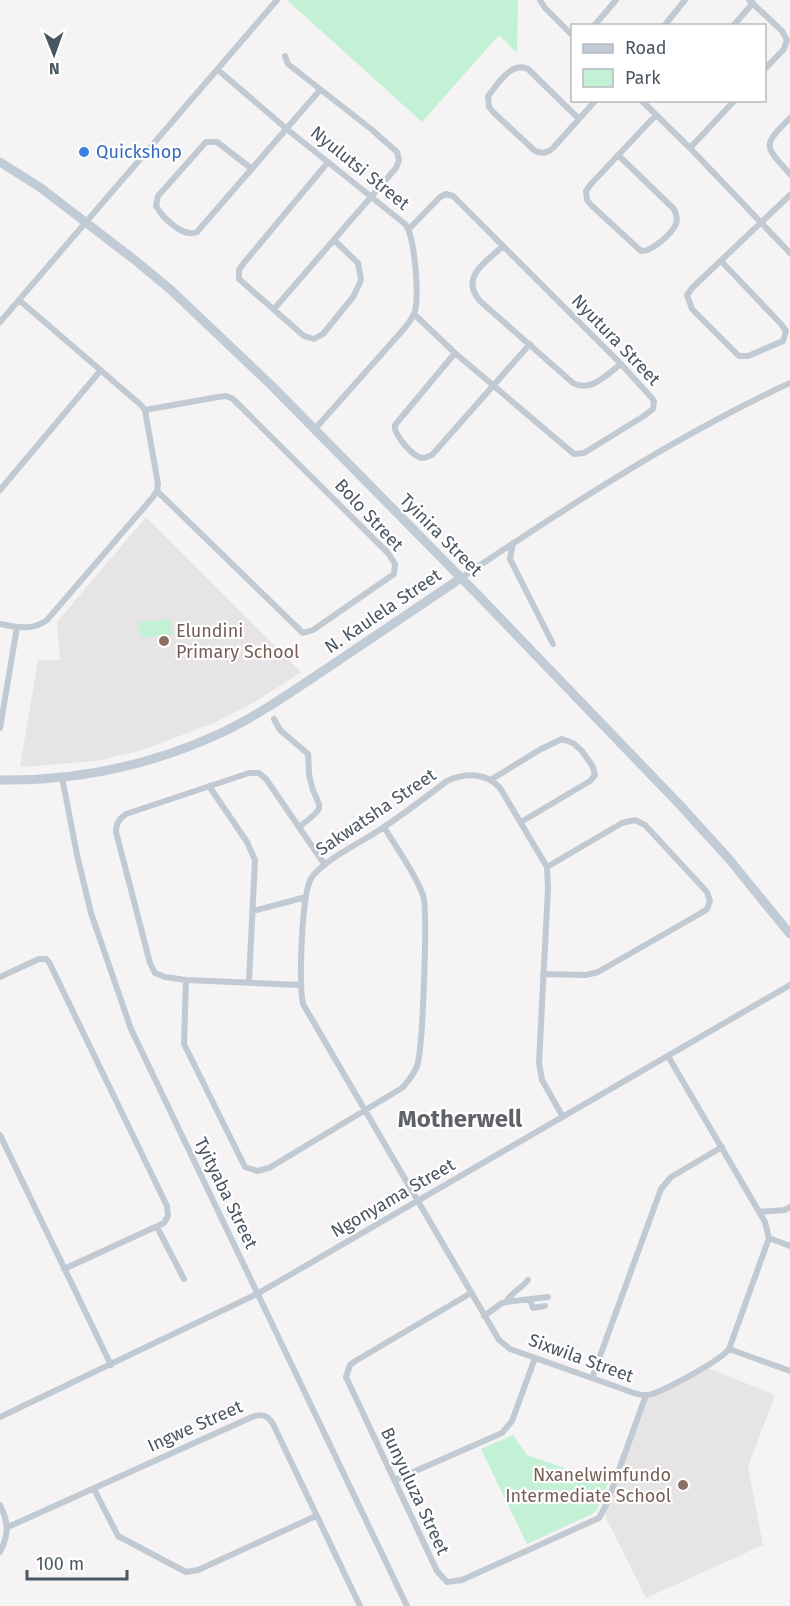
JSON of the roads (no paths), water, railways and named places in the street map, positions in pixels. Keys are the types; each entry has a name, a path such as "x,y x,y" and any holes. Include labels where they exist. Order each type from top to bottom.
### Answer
{"street":[{"path":"0,322 277,0"},
{"path":"540,0 545,8 571,33"},
{"path":"596,24 615,0"},
{"path":"666,24 685,0"},
{"path":"734,24 751,2 782,31 787,40 784,49 766,69"},
{"path":"274,309 396,168 399,160 396,152 371,129 288,64 285,56"},
{"path":"579,119 528,69 523,67 514,68 488,96 489,107 493,112 535,152 539,153 545,153 554,148 594,102"},
{"name":"Nyulutsi Street","path":"218,70 410,229 417,301 414,315"},
{"path":"252,169 217,142 206,142 158,196 156,206 180,230 190,235 194,234 288,130 320,90"},
{"path":"643,102 690,148 790,254"},
{"path":"690,148 733,102"},
{"path":"618,156 674,209 677,216 673,228 648,251 640,251 587,200 586,191 591,183 656,115"},
{"path":"790,118 772,137 769,145 771,153 790,174"},
{"name":"Tyinira Street","path":"0,155 36,180 41,188"},
{"name":"Tyinira Street","path":"0,162 41,188 87,222 171,290 272,386 680,805 729,859 790,934"},
{"path":"328,162 239,270 238,275 242,283 310,339 319,337 353,297 361,279 358,263 334,240"},
{"name":"Nyutura Street","path":"410,229 440,196 446,194 453,196 621,363 654,401 653,409 578,455 566,449 414,315"},
{"path":"721,261 782,324 786,331 783,341 748,356 739,356 692,309 687,300 688,292 790,195"},
{"path":"503,246 474,276 471,289 486,307 579,386 591,385 621,363"},
{"path":"0,624 34,627 47,620 157,491 158,478 145,410 19,300"},
{"path":"314,430 414,315"},
{"path":"455,353 395,425 396,434 418,456 423,458 432,454 530,344"},
{"path":"0,490 101,370"},
{"name":"N. Kaulela Street","path":"0,780 62,777 108,770 154,759 228,729 263,711 513,543 623,473 790,383"},
{"name":"Bolo Street","path":"145,410 218,397 233,399 388,553 395,564 394,574 313,630 303,633 157,491"},
{"path":"513,543 510,559 554,644"},
{"path":"0,728 16,627"},
{"path":"274,719 280,730 308,754 309,778 320,802 317,813 299,827"},
{"path":"521,822 590,781 595,775 593,767 573,743 562,740 541,749 492,779 500,788 547,867 548,888 538,1053 542,1080 563,1117"},
{"path":"301,985 186,980 158,975 152,969 116,827 120,818 126,814 249,773 259,773 266,778 325,865"},
{"name":"Sakwatsha Street","path":"417,1201 303,1004 301,985 306,897 310,879 325,865 384,827 447,781 470,776 492,779"},
{"name":"Tyityaba Street","path":"62,777 88,903 120,1000 156,1082 407,1606"},
{"path":"209,786 252,850 255,860 249,981"},
{"path":"543,974 586,975 598,972 702,913 707,909 710,901 707,891 653,833 641,822 635,820 622,823 547,867"},
{"path":"186,980 184,1044 245,1167 257,1171 269,1167 402,1088 413,1075 418,1064 425,903 410,870 384,827"},
{"path":"253,911 306,897"},
{"path":"0,977 39,959 46,959 49,962 167,1206 167,1220 157,1227 64,1269"},
{"name":"Ngonyama Street","path":"0,1418 257,1294 790,985"},
{"path":"668,1056 765,1222 769,1238 729,1349 790,1371"},
{"path":"0,1135 111,1365"},
{"path":"592,1378 661,1189 671,1177 722,1147"},
{"path":"0,1154 7,1150"},
{"name":"Sixwila Street","path":"417,1201 484,1316 504,1345 634,1393 646,1395 657,1392 705,1367 722,1357 729,1349"},
{"path":"759,1212 785,1210 790,1207"},
{"path":"157,1227 184,1280"},
{"path":"769,1238 790,1246"},
{"path":"506,1302 508,1297 523,1287 528,1280"},
{"name":"Bunyuluza Street","path":"471,1293 357,1360 346,1370 348,1384 437,1571 447,1582 462,1580 599,1518 608,1503 646,1395"},
{"path":"484,1316 501,1303 548,1297"},
{"path":"530,1300 533,1308 545,1306"},
{"path":"395,1480 502,1433 512,1421 535,1358"},
{"name":"Ingwe Street","path":"8,1527 262,1414 267,1416 273,1424 360,1606"},
{"path":"94,1489 118,1536 186,1572 198,1570 316,1516"},
{"path":"0,1505 8,1527 0,1552"}],"place":[{"name":"Quickshop","path":"84,152"},
{"name":"Elundini Primary School","path":"164,641"},
{"name":"Nxanelwimfundo Intermediate School","path":"683,1485"}],"district":[{"name":"Motherwell","path":"460,1119"}]}
